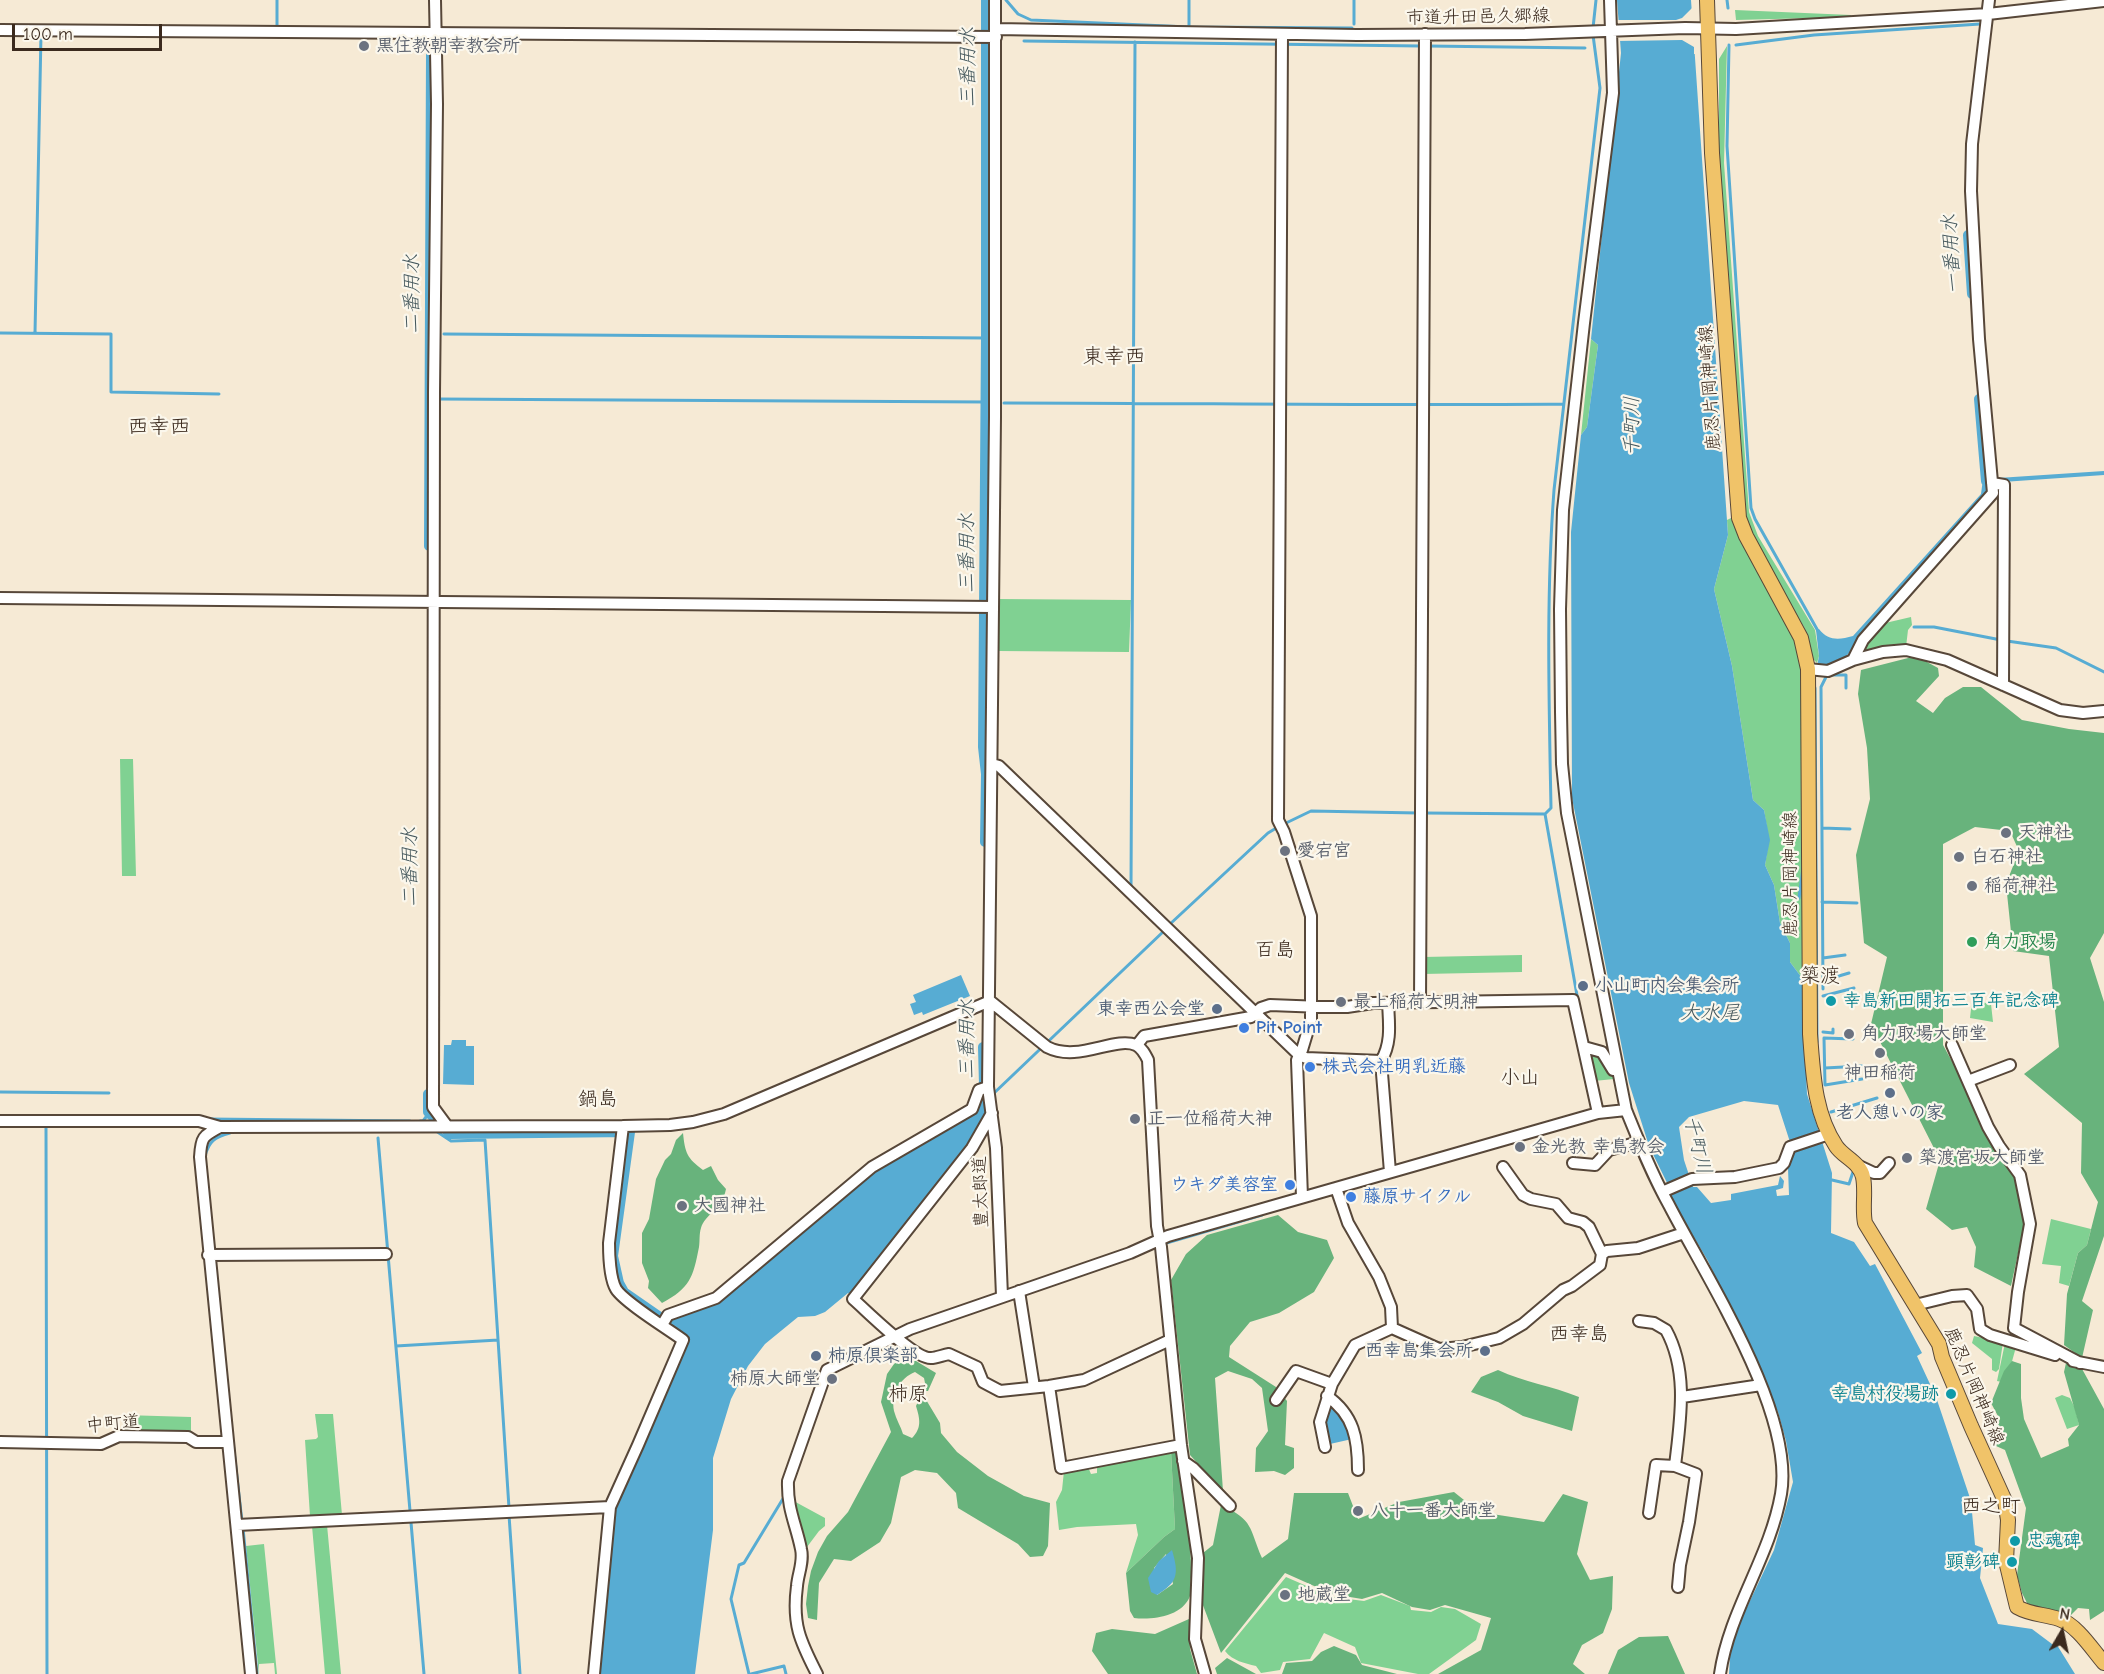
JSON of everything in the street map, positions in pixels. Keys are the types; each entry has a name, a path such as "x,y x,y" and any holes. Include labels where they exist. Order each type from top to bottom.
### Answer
{"main road":[{"name":"鹿忍片岡神崎線","path":"1707,0 1703,28 1739,518 1746,536 1817,670 1810,1034 1814,1085 1826,1134 1838,1149 1857,1165 1863,1176 1865,1223 1939,1344 1942,1357 1971,1426 2005,1501 2008,1520 2006,1561 2017,1607 2028,1613 2059,1619 2067,1623 2104,1663"}],"street":[{"path":"435,0 433,33 435,601 433,1107 447,1126"},
{"name":"豊太郎道","path":"995,0 991,35 992,764 986,1004 988,1096 996,1148 1002,1296"},
{"path":"1610,0 1609,31 1613,93 1565,498 1560,609 1562,764 1567,813 1626,1110 1639,1142 1684,1233 1720,1297 1761,1385 1780,1453 1781,1494 1766,1549 1740,1607 1723,1654 1720,1674"},
{"path":"1853,660 1863,640 1993,493 1979,339 1971,191 1972,144 1989,0"},
{"name":"市道升田邑久郷線","path":"0,30 991,35 1425,42 1578,32 1748,28 1988,14 2104,1"},
{"path":"1282,41 1278,820 1311,915 1311,1020 1300,1053 1298,1071 1302,1197"},
{"path":"1420,1002 1425,42"},
{"path":"1992,481 2004,485 2004,685"},
{"path":"0,598 993,607"},
{"path":"1817,670 1883,652 1906,650 1947,660 2060,710 2083,713 2104,711"},
{"path":"992,764 999,766 1306,1058 1382,1059"},
{"path":"1137,1045 1144,1036 1251,1017 1258,1010 1270,1005 1347,1007 1420,1002 1573,1000 1598,1113"},
{"path":"1388,1003 1389,1041 1388,1050 1382,1059 1390,1172"},
{"path":"0,1121 199,1121 219,1127 447,1126 623,1131 693,1122 724,1114 986,1004 1044,1045 1062,1053 1124,1044 1137,1045 1144,1052 1150,1066 1157,1226 1181,1445 1198,1558 1196,1639 1205,1674"},
{"path":"1952,1045 1988,1127 2020,1175 2030,1224 2014,1328 2080,1363"},
{"path":"1584,1047 1605,1054 1619,1080"},
{"path":"1968,1081 2010,1065"},
{"path":"664,1321 716,1298 872,1167 972,1109 979,1090 988,1096 972,1148 853,1299 919,1355 929,1359 949,1353 977,1367 983,1382 1000,1391 1084,1380 1170,1340"},
{"path":"817,1674 800,1642 797,1626 796,1595 802,1549 787,1496 788,1481 827,1370 894,1336 1002,1296 1160,1243 1302,1197 1598,1113 1626,1110"},
{"path":"219,1127 207,1134 201,1141 200,1157 228,1442 240,1525 251,1674"},
{"path":"594,1674 610,1507 682,1340 664,1321 638,1309 616,1289 609,1243 623,1131"},
{"path":"1664,1190 1692,1179 1736,1177 1779,1168 1784,1163 1790,1147 1826,1134"},
{"path":"1573,1163 1595,1165 1609,1150 1639,1142"},
{"path":"1857,1165 1874,1173 1880,1173 1890,1163"},
{"path":"1325,1447 1320,1422 1327,1396 1355,1345 1392,1328 1439,1349 1462,1347 1498,1338 1523,1324 1563,1290 1600,1265 1602,1254 1589,1227 1583,1222 1568,1218 1556,1204 1523,1195 1503,1167"},
{"path":"1336,1188 1348,1223 1379,1277 1391,1307 1392,1328"},
{"path":"1602,1254 1607,1251 1638,1248 1684,1233"},
{"path":"208,1255 386,1254"},
{"path":"1019,1291 1034,1387"},
{"path":"1915,1305 1967,1294 1977,1309 1980,1329 1990,1335 2080,1363 2104,1367"},
{"path":"1639,1321 1654,1323 1666,1330 1674,1353 1682,1397 1675,1466"},
{"path":"1276,1400 1296,1371 1332,1384"},
{"path":"1682,1397 1761,1385"},
{"path":"1048,1386 1061,1468 1181,1445"},
{"path":"1327,1396 1339,1404 1355,1434 1358,1470"},
{"name":"中町道","path":"0,1442 100,1444 119,1437 188,1437 196,1442 228,1442"},
{"path":"1183,1461 1193,1468 1230,1506"},
{"path":"1649,1513 1656,1465 1675,1466 1696,1474 1678,1587"},
{"path":"240,1525 610,1507"}],"green space":[{"path":"1735,10 1851,15 1851,17 1736,20"},
{"path":"1727,46 1724,163 1749,512 1758,536 1815,630 1819,656 1817,663 1813,659 1804,627 1751,537 1744,518 1719,164 1719,59"},
{"path":"1591,339 1598,345 1587,427 1581,435"},
{"path":"1731,518 1746,550 1790,628 1804,672 1805,999 1802,978 1790,962 1790,943 1780,923 1774,885 1765,865 1769,840 1764,810 1753,800 1732,666 1714,589 1728,535 1727,520"},
{"path":"998,599 1131,600 1129,652 998,651"},
{"path":"1911,617 1912,625 1908,630 1906,647 1862,655 1863,645 1881,624"},
{"path":"1916,656 1938,668 1939,676 1916,701 1933,713 1945,698 1963,687 1981,687 2022,720 2104,733 2104,933 2090,958 2104,1002 2104,1236 2082,1301 2093,1310 2082,1358 2064,1345 2067,1294 2078,1253 2087,1245 2098,1202 2081,1173 2082,1123 2024,1074 2059,1047 2049,956 2013,951 2006,884 2019,851 2010,831 1975,827 1943,844 1943,1045 2015,1177 2025,1221 2011,1286 1974,1267 1976,1247 1967,1227 1952,1230 1926,1209 1940,1160 1871,1024 1887,957 1864,943 1856,855 1870,799 1867,748 1858,694 1861,670"},
{"path":"120,759 133,759 136,876 122,876"},
{"path":"1522,955 1522,972 1423,974 1423,957"},
{"path":"1972,1000 1991,1004 1993,1022 1970,1018"},
{"path":"1588,1052 1606,1059 1614,1079 1594,1081"},
{"path":"683,1133 686,1150 693,1162 703,1170 711,1166 726,1189 721,1202 703,1223 697,1258 689,1281 679,1292 662,1303 648,1288 649,1281 642,1263 642,1233 649,1219 656,1179 665,1160 671,1154 676,1140"},
{"path":"1278,1215 1298,1232 1327,1240 1334,1258 1314,1292 1279,1313 1250,1322 1230,1346 1229,1357 1276,1387 1287,1401 1285,1445 1294,1448 1294,1468 1285,1475 1274,1471 1255,1472 1256,1448 1268,1431 1262,1388 1252,1379 1228,1371 1215,1378 1223,1491 1190,1455 1171,1280 1186,1254 1207,1235"},
{"path":"2051,1219 2091,1229 2087,1245 2078,1253 2069,1286 2059,1283 2061,1266 2042,1264"},
{"path":"1974,1336 2003,1342 1999,1369 1996,1372 1992,1370 1992,1359 1972,1343"},
{"path":"2005,1343 2016,1347 2006,1383 1997,1381"},
{"path":"906,1355 936,1373 928,1391 922,1391 924,1378 915,1372 905,1378 898,1387 893,1405 903,1434 912,1438 917,1431 919,1423 916,1406 920,1397 925,1398 940,1423 941,1433 957,1452 988,1476 1024,1496 1050,1503 1048,1546 1043,1556 1030,1557 1018,1544 958,1508 956,1493 937,1473 915,1470 901,1477 891,1523 880,1542 851,1561 834,1559 819,1583 817,1620 808,1618 806,1604 808,1586 818,1552 827,1536 848,1512 891,1432 881,1402 887,1374 894,1364"},
{"path":"2012,1361 2021,1364 2021,1398 2024,1419 2041,1458 2069,1446 2068,1439 2079,1425 2064,1372 2066,1363 2081,1367 2104,1409 2104,1611 2090,1620 2089,1609 2078,1608 2070,1616 2040,1611 2027,1603 2022,1593 2017,1575 2026,1508 2005,1450 1996,1446 1992,1429 1999,1418 1991,1403 2004,1371"},
{"path":"1498,1370 1579,1397 1572,1431 1523,1416 1498,1402 1471,1392 1481,1377"},
{"path":"2062,1395 2070,1398 2079,1425 2067,1429 2055,1398"},
{"path":"315,1414 333,1414 342,1515 310,1516 305,1440 318,1437"},
{"path":"124,1415 191,1417 191,1435 124,1433"},
{"path":"1171,1451 1175,1529 1126,1573 1138,1535 1136,1524 1059,1530 1056,1502 1062,1490 1064,1471 1088,1467 1091,1474 1097,1473 1097,1465"},
{"path":"1171,1451 1178,1453 1187,1515 1191,1562 1190,1596 1186,1603 1174,1613 1158,1617 1134,1618 1130,1611 1126,1573 1175,1529","holes":["1166,1554 1173,1584 1157,1595 1154,1568"]},
{"path":"1454,1492 1479,1512 1544,1522 1563,1494 1588,1502 1577,1554 1590,1580 1613,1576 1612,1609 1603,1633 1582,1645 1573,1664 1585,1674 1438,1674 1481,1650 1491,1618 1445,1605 1430,1610 1412,1607 1382,1593 1362,1599 1332,1594 1285,1573 1221,1653 1201,1600 1203,1553 1213,1545 1221,1505 1245,1520 1262,1558 1288,1539 1294,1493 1348,1493 1358,1519 1399,1502"},
{"path":"790,1499 825,1518 825,1526 807,1547 804,1547"},
{"path":"327,1525 341,1674 325,1674 312,1526"},
{"path":"264,1544 277,1674 275,1674 274,1663 259,1664 259,1674 246,1546"},
{"path":"1286,1577 1332,1597 1364,1601 1381,1595 1410,1606 1411,1610 1431,1612 1441,1607 1455,1609 1481,1624 1476,1640 1429,1674 1361,1663 1355,1647 1324,1633 1310,1659 1283,1662 1280,1670 1261,1673 1256,1666 1243,1663 1225,1651"},
{"path":"1189,1619 1190,1649 1197,1674 1108,1674 1092,1651 1096,1633 1112,1629 1155,1634"},
{"path":"1668,1636 1685,1674 1608,1674 1618,1650 1639,1637"},
{"path":"1334,1646 1356,1655 1362,1665 1397,1674 1282,1674 1286,1663 1312,1661 1321,1652"},
{"path":"1227,1658 1256,1674 1217,1674 1215,1668"}],"water":[{"name":"大水尾","path":"1617,0 1691,0 1728,535 1714,589 1732,666 1753,800 1764,810 1770,840 1765,865 1774,885 1780,923 1790,943 1790,962 1802,978 1805,999 1807,1094 1832,1173 1831,1233 1854,1242 1870,1266 1875,1264 1922,1353 1917,1356 1936,1397 1971,1501 1975,1545 1983,1548 1980,1578 1998,1624 2032,1629 2052,1644 2057,1645 2075,1674 1729,1674 1731,1641 1774,1550 1793,1482 1786,1441 1778,1412 1708,1261 1671,1199 1672,1193 1649,1146 1629,1083 1572,798 1571,532 1581,435 1587,427 1598,345 1591,339 1621,53","holes":["1744,1101 1778,1105 1794,1149 1788,1168 1789,1195 1777,1196 1776,1190 1783,1188 1784,1181 1780,1176 1778,1185 1731,1194 1731,1200 1711,1203 1697,1187 1693,1187 1684,1160 1679,1127 1689,1117"]},
{"path":"2104,471 2104,475 1988,483 1986,495 1849,653 1839,661 1827,665 1826,674 1816,672 1819,656 1816,630 1819,629 1826,636 1834,638 1853,636 1981,494 1983,479"},
{"path":"961,975 970,996 923,1015 922,1012 914,1015 910,1004 916,1002 913,995"},
{"path":"452,1040 466,1040 466,1046 474,1046 474,1085 443,1084 444,1045 451,1045"},
{"path":"986,1092 989,1108 969,1146 851,1295 848,1293 825,1312 815,1316 798,1317 765,1344 748,1366 731,1399 713,1458 713,1530 695,1674 598,1674 615,1512 687,1339 669,1325 671,1319 722,1299 872,1172 976,1110 981,1094"},
{"path":"1331,1403 1344,1421 1352,1439 1330,1444 1325,1420"},
{"path":"1172,1550 1176,1565 1175,1577 1169,1586 1157,1595 1151,1592 1148,1578 1159,1561"}],"pier":[{"path":"1694,6 1698,54 1694,54 1694,47 1682,40 1617,41 1616,20 1676,20 1682,18"}],"waterway":[{"path":"277,0 277,25"},
{"name":"三番用水","path":"985,842 986,774 983,747 986,0"},
{"path":"1006,0 1018,14 1031,20 1189,27 1352,28"},
{"path":"1189,0 1189,27"},
{"path":"1354,0 1354,24"},
{"path":"1593,28 1596,0"},
{"path":"1727,0 1728,8"},
{"path":"1736,45 1814,35 1980,24"},
{"path":"35,333 41,34"},
{"path":"1424,813 1545,814 1551,808 1549,649 1551,530 1600,88 1593,35"},
{"path":"1024,41 1421,46"},
{"path":"1131,887 1135,42"},
{"path":"1729,45 1727,146 1751,508 1818,631"},
{"path":"1428,46 1585,48"},
{"name":"二番用水","path":"429,546 431,54"},
{"name":"一番用水","path":"1968,235 1972,294"},
{"path":"0,333 111,334 111,392 219,394"},
{"path":"444,334 986,338"},
{"path":"437,399 987,402"},
{"name":"一番用水","path":"1979,399 1986,481"},
{"path":"1004,403 1563,404"},
{"path":"1914,627 1934,627 2001,640"},
{"path":"2007,641 2056,648 2104,672"},
{"path":"1823,989 1821,687 1827,675 1846,675 1846,688"},
{"path":"1815,688 1817,1042"},
{"path":"1284,824 1311,811 1418,813"},
{"path":"1545,814 1578,1001"},
{"path":"1169,925 1268,833 1278,827"},
{"path":"1822,828 1850,829"},
{"path":"1799,898 1803,868"},
{"path":"1822,902 1857,903"},
{"path":"992,1095 1165,930"},
{"path":"1823,958 1845,955"},
{"path":"1822,981 1849,973"},
{"path":"1823,996 1854,988"},
{"path":"1823,1032 1833,1033 1833,1029"},
{"path":"1853,1039 1824,1038 1825,1085 1862,1079"},
{"name":"三番用水","path":"983,1047 984,1085"},
{"path":"1825,1068 1862,1066"},
{"path":"0,1092 109,1093"},
{"name":"二番用水","path":"428,1094 428,1112 432,1116"},
{"path":"1831,1112 1877,1098"},
{"path":"420,1121 423,1121 429,1113"},
{"path":"207,1119 410,1121"},
{"path":"44,1126 46,1126 47,1674"},
{"path":"436,1131 451,1141 485,1140 509,1508"},
{"name":"二番用水","path":"447,1131 450,1134 630,1132 613,1256 619,1283 624,1292 663,1319"},
{"path":"205,1156 213,1140 230,1133"},
{"path":"378,1138 424,1674"},
{"path":"1832,1180 1849,1184 1854,1169"},
{"path":"1163,1244 1262,1215"},
{"path":"396,1346 498,1340"},
{"path":"232,1433 242,1522"},
{"path":"749,1674 731,1599 739,1565 744,1563 784,1497"},
{"path":"509,1515 520,1674"},
{"path":"243,1528 257,1674"},
{"path":"751,1674 784,1666 786,1674"}],"place":[{"name":"黒住教朝幸教会所","path":"364,46"},
{"name":"天神社","path":"2006,833"},
{"name":"愛宕宮","path":"1285,851"},
{"name":"白石神社","path":"1959,857"},
{"name":"稲荷神社","path":"1972,886"},
{"name":"角力取場","path":"1972,942"},
{"name":"小山町内会集会所","path":"1583,986"},
{"name":"幸島新田開拓三百年記念碑","path":"1831,1001"},
{"name":"最上稲荷大明神","path":"1341,1002"},
{"name":"東幸西公会堂","path":"1217,1009"},
{"name":"Pit Point","path":"1244,1028"},
{"name":"角力取場大師堂","path":"1849,1034"},
{"name":"神田稲荷","path":"1880,1053"},
{"name":"株式会社明乳近藤","path":"1310,1067"},
{"name":"老人憩いの家","path":"1890,1093"},
{"name":"正一位稲荷大神","path":"1135,1119"},
{"name":"金光教 幸島教会","path":"1520,1147"},
{"name":"築渡宮坂大師堂","path":"1907,1158"},
{"name":"ウキダ美容室","path":"1290,1185"},
{"name":"藤原サイクル","path":"1351,1197"},
{"name":"大國神社","path":"682,1206"},
{"name":"西幸島集会所","path":"1485,1351"},
{"name":"柿原倶楽部","path":"816,1356"},
{"name":"柿原大師堂","path":"832,1379"},
{"name":"幸島村役場跡","path":"1951,1394"},
{"name":"八十一番大師堂","path":"1358,1511"},
{"name":"忠魂碑","path":"2015,1541"},
{"name":"顕彰碑","path":"2012,1562"},
{"name":"地蔵堂","path":"1285,1595"}],"district":[{"name":"東幸西","path":"1114,357"},
{"name":"西幸西","path":"159,427"},
{"name":"百島","path":"1275,950"},
{"name":"築渡","path":"1820,976"},
{"name":"小山","path":"1520,1078"},
{"name":"鍋島","path":"598,1099"},
{"name":"西幸島","path":"1579,1334"},
{"name":"柿原","path":"908,1394"},
{"name":"西之町","path":"1991,1506"}],"water label":[{"name":"千町川","path":"1632,426"},
{"name":"千町川","path":"1697,1145"}]}
